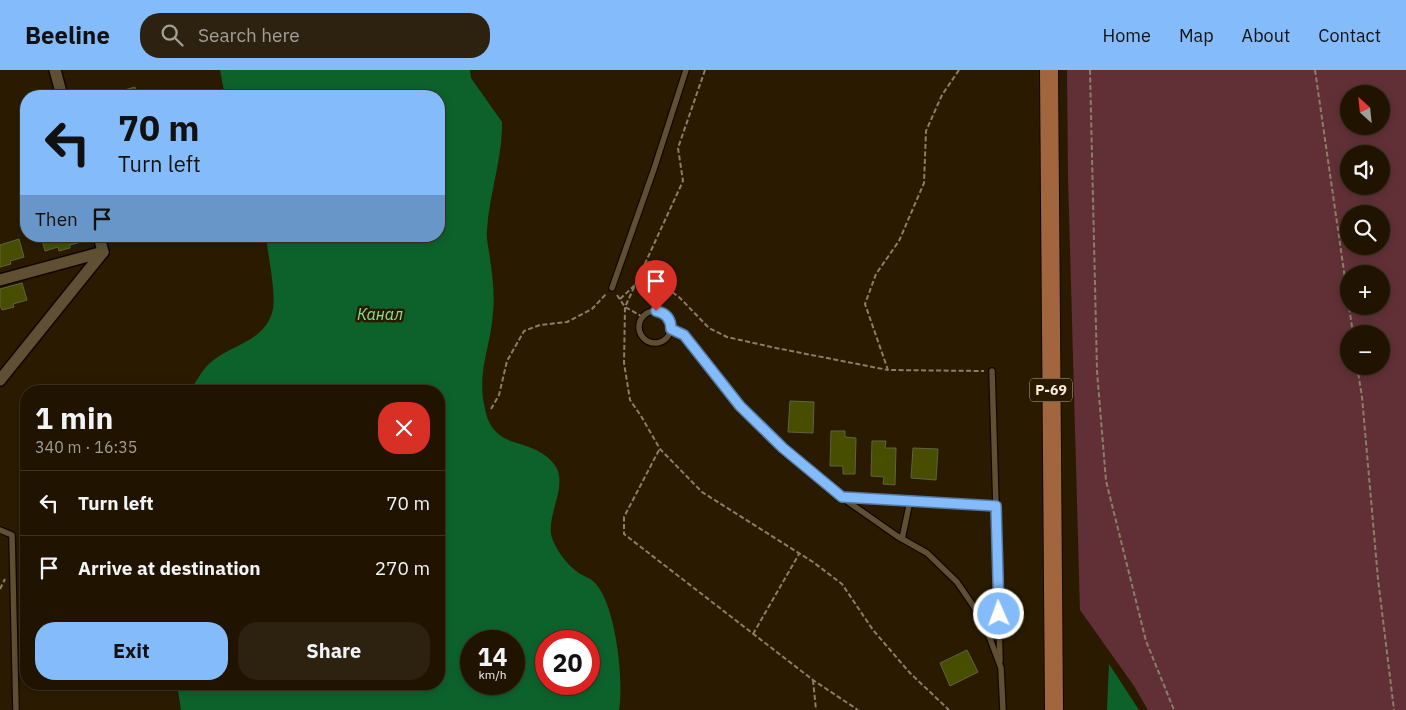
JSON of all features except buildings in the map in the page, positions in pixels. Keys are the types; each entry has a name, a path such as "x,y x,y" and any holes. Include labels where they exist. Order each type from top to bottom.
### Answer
{"main road":[{"name":"Р-69","path":"1049,70 1054,710"}],"street":[{"path":"55,70 60,90"},
{"path":"100,242 103,252"},
{"path":"0,280 103,252"},
{"path":"0,380 103,252"}],"lane":[{"path":"612,288 686,70"},
{"path":"651,312 661,312 669,319 671,329 666,338 662,341 652,342 647,340 640,332 640,322 643,317 651,312"},
{"path":"671,329 684,335 740,406 783,448 842,497 902,539 927,553 957,582 983,620 1001,668"},
{"path":"992,371 1003,710"},
{"path":"842,497 996,506"},
{"path":"902,539 910,501"},
{"path":"0,530 12,536 16,710"}],"path":[{"path":"705,70 678,148 683,181 626,308 624,363 630,400 660,450 702,492 842,584 873,630 910,673 949,710"},
{"path":"888,370 865,304 876,274 899,241 924,182 926,131 942,95 958,70"},
{"path":"1090,70 1097,371 1106,481 1146,641 1174,710"},
{"path":"1314,70 1351,325"},
{"path":"620,299 636,285 664,286 680,298 709,328 726,337 888,370 992,371"},
{"path":"491,409 499,395 507,361 524,331 540,325 567,322 592,309 612,288 626,308 643,317"},
{"path":"1358,375 1378,579 1394,710"},
{"path":"660,450 624,517 624,534 813,680 858,710"},
{"path":"753,634 799,554"},
{"path":"813,680 816,710"}],"shaded area":[{"path":"1067,70 1406,70 1406,710 1148,710 1134,686 1080,610 1068,176"}],"water":[{"name":"Канал","path":"220,70 470,70 471,78 502,122 500,154 488,217 487,233 494,305 482,383 485,409 490,423 496,432 504,438 545,455 554,464 558,472 559,490 552,520 552,538 559,552 569,564 578,573 595,583 608,608 617,644 620,681 619,710 181,710 178,690 445,690 445,385 194,385 210,363 256,336 263,329 273,309 267,242 445,242 445,90 224,90"},
{"path":"1109,664 1139,710 1107,710"}],"route":[{"path":"656,311 666,315 671,324 671,329 684,335 740,406 783,448 842,497 996,506 999,614"}]}
